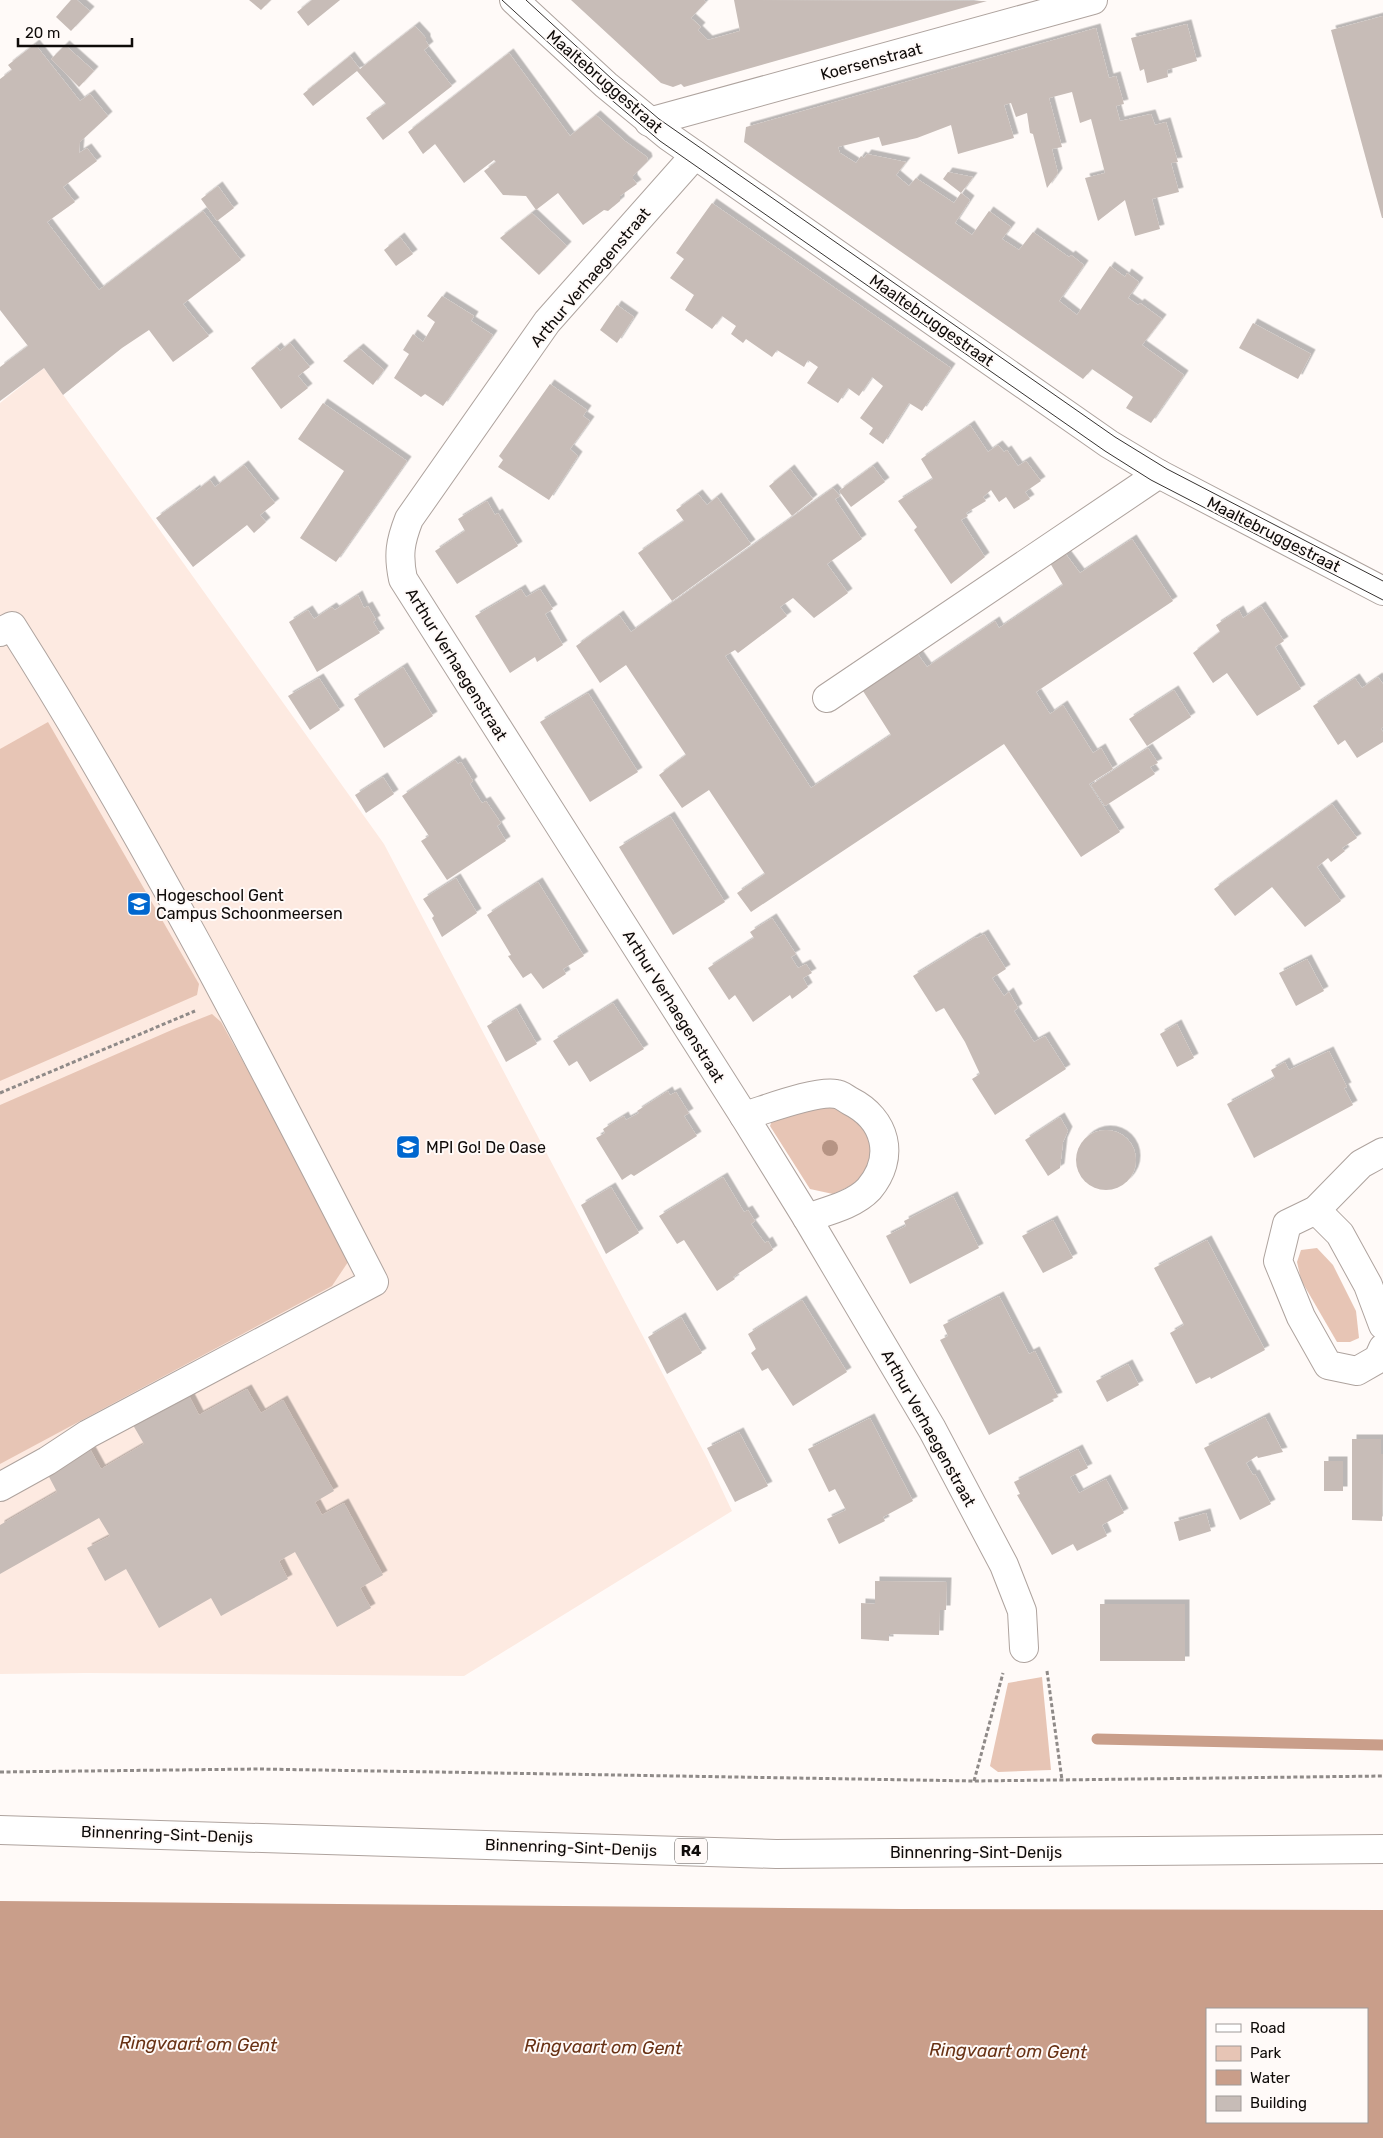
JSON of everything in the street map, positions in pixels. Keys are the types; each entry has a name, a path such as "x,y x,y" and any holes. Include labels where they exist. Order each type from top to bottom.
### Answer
{"main road":[{"name":"Maaltebruggestraat","path":"514,0 649,122 1110,444 1159,474 1383,591"},
{"name":"Koersenstraat","path":"649,122 1093,0"},
{"name":"Arthur Verhaegenstraat","path":"695,155 547,322 409,519 401,538 399,560 403,579 808,1218 932,1430 1004,1565 1022,1612 1024,1648"},
{"path":"827,698 1159,474"},
{"path":"0,632 12,626 62,704 228,998 374,1282 88,1434 47,1461 0,1487"},
{"path":"744,1116 806,1096 836,1094 858,1105 874,1119 883,1136 884,1156 879,1175 868,1190 852,1202 808,1218"},
{"path":"1383,1152 1360,1164 1316,1210 1287,1224 1278,1261 1301,1317 1328,1365 1357,1371 1378,1359 1383,1348"},
{"path":"1316,1210 1340,1234 1368,1285 1383,1325"},
{"name":"Binnenring-Sint-Denijs","path":"0,1830 776,1854 1383,1849"}],"path":[{"path":"0,1093 228,998"},
{"path":"974,1781 1002,1674 1024,1648 1046,1667 1062,1780"},
{"path":"0,1772 258,1769 974,1781 1383,1776"}],"shaded area":[{"path":"44,368 384,844 707,1458 732,1511 464,1676 0,1674 0,403"}],"green space":[{"path":"48,722 199,984 197,995 0,1081 0,749"},
{"path":"212,1014 221,1022 338,1232 350,1259 332,1286 0,1464 0,1105"},
{"path":"837,1102 855,1112 873,1143 872,1161 865,1174 852,1185 833,1194 810,1189 770,1126 773,1118"},
{"path":"1317,1248 1333,1265 1356,1311 1359,1338 1350,1342 1337,1342 1301,1280 1297,1262 1301,1250"},
{"path":"1042,1677 1051,1770 998,1772 990,1766 1008,1683"}],"water":[{"name":"Ringvaart om Gent","path":"0,1901 902,1909 1383,1910 1383,2138 0,2138"}],"building":[{"path":"71,0 77,0 90,11 71,31 56,17"},
{"path":"249,0 271,0 261,10"},
{"path":"312,0 340,0 308,26 297,12"},
{"path":"571,0 704,0 706,2 691,18 701,27 698,30 708,40 740,31 734,0 987,1 684,87 681,84 673,87 661,83"},
{"path":"1383,16 1383,218 1382,218 1331,30"},
{"path":"1187,24 1197,61 1167,70 1168,77 1147,83 1144,69 1140,71 1131,38"},
{"path":"415,26 426,38 429,46 424,50 452,86 383,140 366,118 386,104 357,71 313,106 303,94 350,56 360,69"},
{"path":"1096,28 1109,78 1116,76 1124,104 1116,106 1120,121 1151,114 1155,125 1166,122 1178,162 1171,163 1179,192 1152,199 1160,229 1135,236 1125,200 1098,221 1085,178 1105,173 1091,119 1080,123 1072,92 1049,98 1062,147 1052,149 1058,173 1047,188 1033,134 1030,133 1027,113 1016,117 1011,103 1004,105 1014,138 958,154 951,125 917,138 882,146 879,137 838,147 840,153 856,163 861,156 864,158 867,154 906,162 896,175 909,186 916,178 954,203 961,193 970,200 955,223 972,235 989,211 1011,227 1002,239 1019,250 1033,232 1084,265 1059,301 1077,315 1110,266 1125,277 1127,273 1139,282 1128,298 1138,305 1140,303 1162,319 1142,345 1184,375 1151,423 1126,408 1133,397 1092,369 1083,379 744,142 746,127"},
{"path":"35,44 80,101 90,94 108,116 80,142 79,153 87,148 97,161 63,187 75,202 47,222 99,290 203,211 241,260 183,304 209,336 173,362 149,330 122,348 63,395 44,368 0,401 0,367 28,346 0,310 0,79 12,70 8,65"},
{"path":"65,45 94,71 79,87 51,59"},
{"path":"509,53 570,136 596,115 625,141 647,157 648,161 633,176 637,184 620,196 620,201 608,211 604,210 583,225 558,193 536,210 526,196 503,195 484,171 496,162 494,160 464,183 435,144 423,154 408,132"},
{"path":"948,172 973,177 961,193 943,179"},
{"path":"218,186 234,208 217,221 201,199"},
{"path":"712,203 951,368 922,411 909,403 883,444 869,434 873,428 860,418 883,386 872,377 859,396 848,388 838,403 807,383 818,367 808,360 804,367 777,350 772,357 746,339 743,343 731,334 736,326 722,316 712,329 685,310 694,295 670,278 684,259 676,253"},
{"path":"532,213 567,246 539,275 500,238"},
{"path":"400,237 413,254 396,266 384,250"},
{"path":"442,296 474,316 471,321 493,335 443,406 425,394 421,397 394,378 409,354 403,350 413,334 423,342 435,322 427,316"},
{"path":"617,305 634,317 617,343 600,330"},
{"path":"1253,323 1311,354 1298,379 1239,348"},
{"path":"290,343 310,367 298,376 308,388 281,409 251,368 277,347 280,351"},
{"path":"359,348 384,370 373,385 343,361"},
{"path":"550,384 587,410 583,416 590,421 570,449 578,456 549,500 498,467 503,460 499,456"},
{"path":"323,403 407,461 336,562 300,538 344,471 298,439"},
{"path":"970,425 988,452 998,445 1004,452 1007,450 1018,466 1026,461 1041,481 1025,492 1030,499 1014,509 1006,497 999,502 991,490 983,497 986,501 966,513 968,516 961,520 985,557 951,584 914,530 917,527 898,501 933,479 921,459"},
{"path":"244,465 275,503 260,515 266,522 254,533 247,525 193,567 156,518 210,480 215,487"},
{"path":"873,466 885,482 851,507 839,491"},
{"path":"790,469 813,499 792,516 769,486"},
{"path":"833,488 840,496 835,499 862,539 827,564 848,593 814,618 793,598 780,607 787,616 738,653 735,650 725,656 811,788 891,735 863,691 917,653 927,667 995,621 999,628 1063,585 1050,563 1065,553 1080,573 1132,539 1173,601 1036,692 1050,714 1063,705 1093,753 1101,748 1113,769 1089,784 1120,832 1081,857 1004,744 751,912 737,893 765,874 709,790 682,808 659,775 686,755 626,665 600,683 576,646 619,615 631,632"},
{"path":"698,494 707,505 717,497 751,544 672,601 638,553 684,521 676,510"},
{"path":"487,501 495,515 498,513 518,546 457,584 435,551 465,531 458,519"},
{"path":"521,589 526,597 540,589 553,609 545,614 563,645 537,662 535,657 510,673 475,616"},
{"path":"358,595 364,608 368,606 376,620 373,622 380,633 317,672 289,622 308,610 314,619 332,607 335,610"},
{"path":"1261,606 1284,641 1275,647 1301,689 1257,716 1227,673 1213,683 1193,653 1220,632 1216,625 1239,610 1243,618"},
{"path":"403,667 433,716 384,748 354,699"},
{"path":"1378,677 1383,684 1383,727 1381,729 1383,732 1383,742 1357,758 1345,740 1338,745 1313,706 1355,678 1362,688"},
{"path":"319,678 340,710 310,730 288,696"},
{"path":"1174,690 1191,717 1147,746 1129,719"},
{"path":"588,693 638,772 590,802 540,722"},
{"path":"1148,748 1158,763 1150,767 1155,774 1105,806 1091,785"},
{"path":"455,760 458,764 461,762 473,781 470,784 482,803 486,801 501,823 497,826 506,841 447,880 421,841 429,836 402,796"},
{"path":"383,777 394,794 366,813 355,795"},
{"path":"1332,804 1357,838 1342,848 1345,851 1331,862 1328,858 1317,867 1341,901 1305,927 1272,887 1235,916 1214,889"},
{"path":"670,816 725,902 673,935 619,847"},
{"path":"456,878 477,913 442,937 432,918 434,916 423,899"},
{"path":"538,882 584,956 563,969 566,974 543,989 531,973 523,978 508,956 511,955 487,915"},
{"path":"772,918 796,954 791,957 798,968 806,964 812,973 803,978 808,987 792,999 790,995 753,1022 735,995 729,1000 708,968 754,938 750,932"},
{"path":"984,934 1006,969 992,978 1004,996 1009,992 1018,1008 1014,1011 1034,1042 1045,1036 1066,1069 995,1115 972,1079 980,1074 965,1042 944,1008 936,1012 913,976"},
{"path":"1307,959 1324,991 1296,1006 1279,973"},
{"path":"613,1003 644,1049 590,1082 577,1061 569,1066 553,1041"},
{"path":"516,1008 537,1044 506,1062 487,1026"},
{"path":"1177,1024 1194,1058 1177,1067 1160,1034"},
{"path":"1329,1051 1347,1087 1344,1088 1353,1105 1254,1158 1227,1104 1275,1078 1271,1070 1285,1062 1289,1070"},
{"path":"668,1091 670,1095 676,1092 689,1113 684,1116 697,1136 634,1176 631,1174 622,1180 596,1138 605,1133 603,1129 624,1116 626,1120 639,1113 637,1111"},
{"path":"1060,1117 1068,1131 1063,1142 1060,1168 1048,1176 1025,1140"},
{"path":"1100,1130 1112,1130 1123,1135 1131,1143 1136,1154 1134,1172 1123,1185 1112,1190 1100,1190 1089,1185 1081,1177 1076,1166 1076,1154 1081,1143 1089,1135"},
{"path":"723,1177 744,1212 748,1210 755,1221 751,1224 765,1243 768,1241 773,1250 733,1277 735,1279 717,1291 684,1240 677,1244 659,1216"},
{"path":"611,1187 639,1233 606,1254 581,1205"},
{"path":"953,1196 979,1248 910,1284 886,1236 906,1226 904,1221"},
{"path":"1053,1220 1073,1258 1043,1273 1022,1236"},
{"path":"1207,1240 1265,1350 1211,1379 1210,1377 1196,1384 1170,1333 1184,1325 1154,1268"},
{"path":"999,1296 1029,1354 1035,1351 1058,1397 1052,1399 1054,1401 989,1435 940,1340 948,1336 943,1325"},
{"path":"802,1300 847,1372 793,1406 768,1368 762,1371 751,1353 756,1349 748,1334"},
{"path":"681,1317 702,1353 667,1374 648,1337"},
{"path":"1128,1364 1139,1385 1107,1402 1096,1381"},
{"path":"247,1389 261,1413 283,1400 334,1491 315,1502 322,1515 344,1503 383,1575 360,1588 371,1608 337,1627 295,1552 279,1561 288,1579 221,1616 211,1598 159,1628 126,1569 105,1581 87,1548 110,1536 99,1518 0,1574 0,1525 57,1492 47,1473 90,1449 101,1469 144,1444 133,1425 188,1394 199,1415"},
{"path":"1265,1417 1283,1452 1258,1458 1257,1456 1246,1463 1253,1475 1255,1474 1271,1504 1240,1520 1204,1448"},
{"path":"870,1418 913,1501 883,1517 885,1521 839,1544 827,1519 846,1510 835,1489 829,1492 808,1449"},
{"path":"739,1432 768,1486 735,1502 707,1448"},
{"path":"1352,1439 1381,1439 1381,1454 1383,1454 1382,1521 1352,1520"},
{"path":"1078,1449 1088,1468 1070,1477 1079,1493 1106,1479 1124,1513 1102,1525 1107,1536 1077,1551 1073,1544 1052,1555 1017,1495 1020,1494 1014,1482"},
{"path":"1324,1461 1343,1461 1343,1491 1324,1491"},
{"path":"1206,1513 1211,1531 1179,1541 1174,1522"},
{"path":"875,1581 947,1582 946,1610 940,1610 939,1635 889,1634 889,1641 861,1639 861,1603 875,1604"},
{"path":"1100,1604 1185,1604 1185,1661 1100,1661"}],"waterway":[{"path":"1097,1739 1383,1745"}],"tram line":[{"path":"502,0 601,91 660,141 1105,451 1151,480 1383,600"},
{"path":"526,0 612,79 659,119 1115,437 1167,469 1383,581"}],"place":[{"name":"Hogeschool Gent Campus Schoonmeersen","path":"139,904"},
{"name":"MPI Go! De Oase","path":"408,1147"}]}
